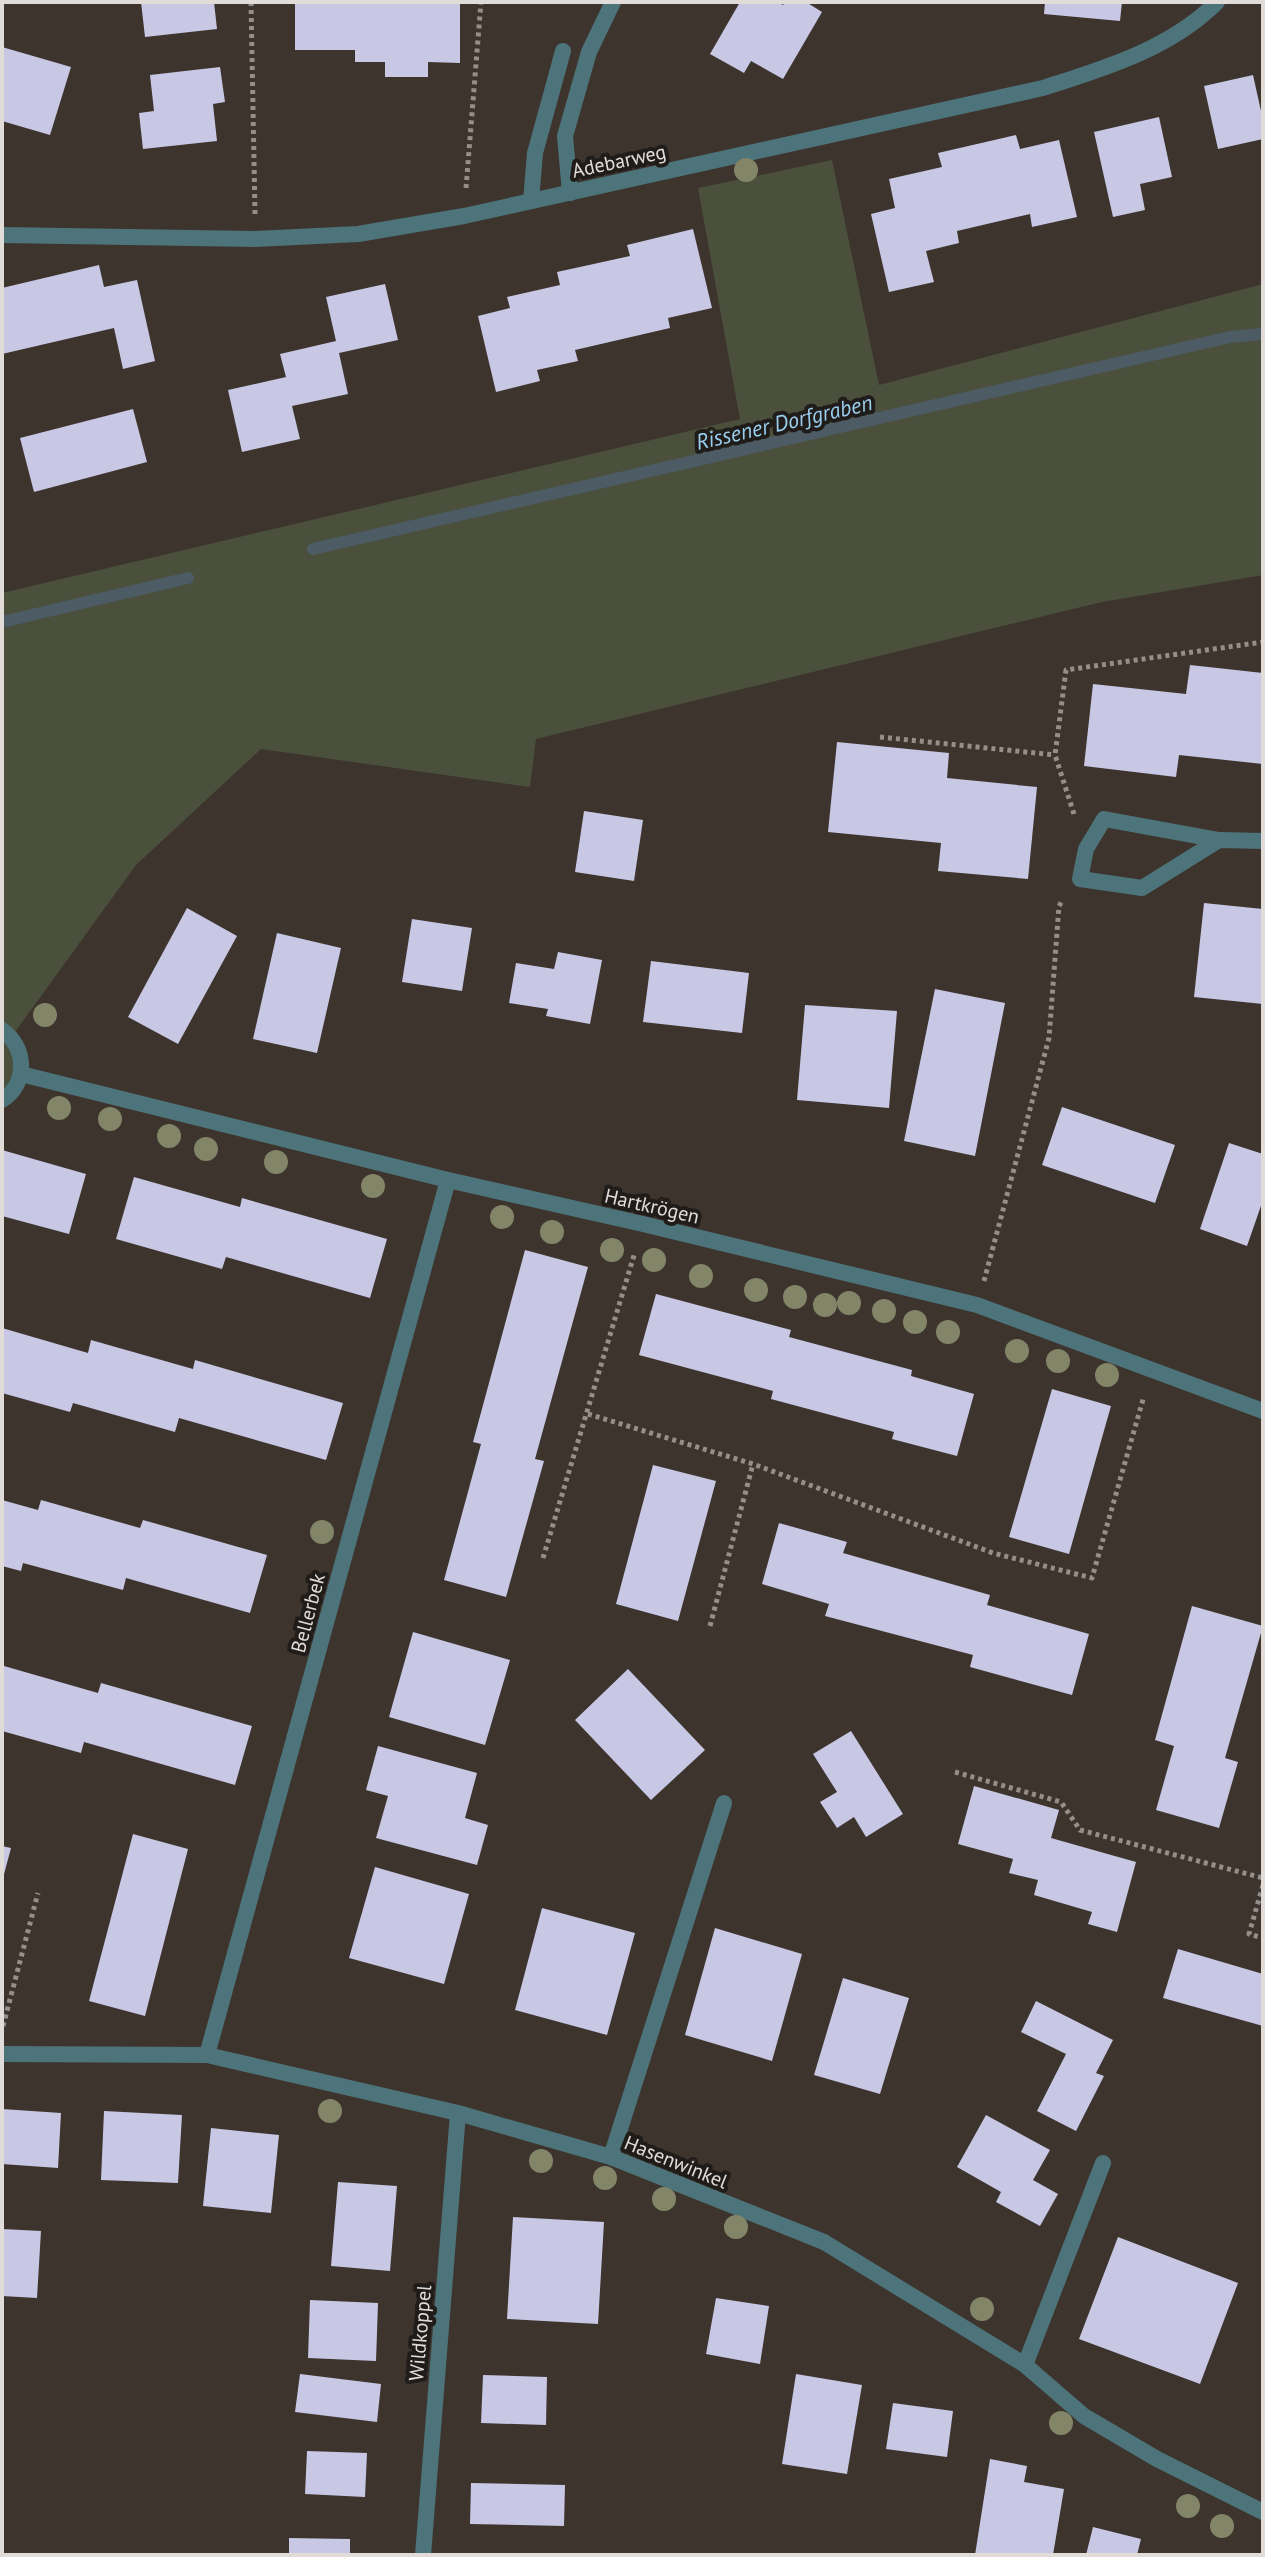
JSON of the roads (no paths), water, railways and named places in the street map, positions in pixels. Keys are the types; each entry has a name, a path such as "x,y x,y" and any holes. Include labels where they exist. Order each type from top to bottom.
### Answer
{"street":[{"path":"570,193 565,136 589,52 613,2"},
{"name":"Adebarweg","path":"2,235 255,239 358,234 464,216 1043,88 1114,65 1171,38 1217,2"},
{"path":"531,201 535,153 563,51"},
{"path":"1219,840 1142,888 1080,879 1086,849 1104,819 1219,840 1263,841"},
{"path":"2,1030 11,1036 22,1060 16,1087 2,1100"},
{"name":"Hartkrögen","path":"21,1074 448,1180 977,1305 1263,1411"},
{"name":"Bellerbek","path":"207,2055 448,1180"},
{"path":"611,2157 724,1803"},
{"name":"Hasenwinkel","path":"2,2054 207,2055 458,2113 611,2157 824,2242 1025,2365 1084,2416 1157,2459 1263,2512"},
{"name":"Wildkoppel","path":"423,2555 458,2113"},
{"path":"1025,2365 1103,2163"}],"waterway":[{"name":"Rissener Dorfgraben","path":"313,549 1230,337 1263,334"},
{"name":"Rissener Dorfgraben","path":"2,622 188,578"}]}
